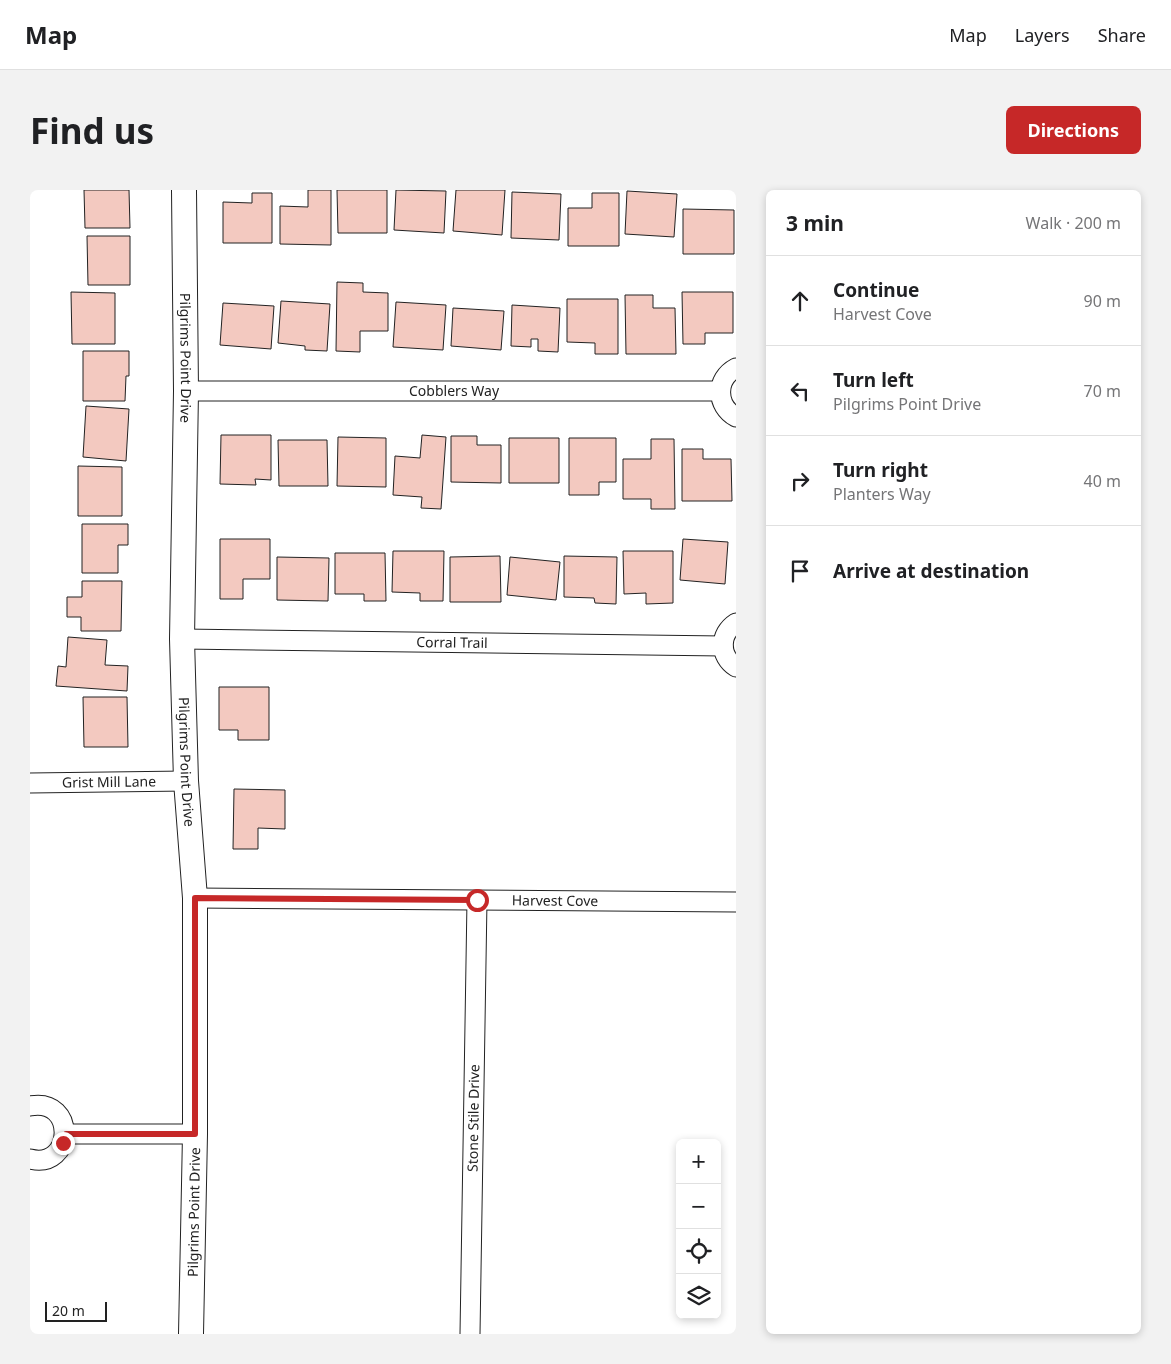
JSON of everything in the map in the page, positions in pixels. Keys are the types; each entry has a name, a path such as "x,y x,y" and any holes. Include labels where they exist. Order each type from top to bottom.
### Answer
{"street":[{"name":"Pilgrims Point Drive","path":"184,190 186,391 182,639 186,781 195,898 195,1134 191,1334"},
{"path":"736,368 726,375 720,391 721,400 725,408 736,417"},
{"name":"Cobblers Way","path":"186,391 720,391"},
{"path":"736,623 728,630 723,646 728,661 736,667"},
{"name":"Corral Trail","path":"182,639 723,646"},
{"name":"Grist Mill Lane","path":"30,783 186,781"},
{"name":"Harvest Cove","path":"195,898 736,902"},
{"name":"Stone Stile Drive","path":"470,1334 477,900"},
{"path":"30,1106 40,1104 55,1111 61,1117 66,1134 58,1151 51,1157 42,1160 30,1159"},
{"path":"66,1134 195,1134"}],"building":[{"path":"84,190 129,190 130,228 85,228"},
{"path":"308,190 331,190 331,245 280,244 280,206 308,207"},
{"path":"337,190 387,190 387,233 338,233"},
{"path":"396,190 446,191 444,233 394,230"},
{"path":"456,190 505,190 502,235 453,231"},
{"path":"627,191 677,194 674,237 625,234"},
{"path":"512,192 561,194 559,240 511,238"},
{"path":"252,193 272,193 272,243 223,243 223,202 252,203"},
{"path":"592,193 619,193 619,246 568,246 568,208 592,208"},
{"path":"683,209 734,210 734,254 683,254"},
{"path":"87,236 130,236 130,285 88,285"},
{"path":"337,282 363,283 363,292 388,293 388,331 360,331 360,352 336,351"},
{"path":"71,292 115,293 115,344 72,344"},
{"path":"682,292 733,292 733,333 705,333 705,344 683,344"},
{"path":"625,295 653,295 653,308 675,308 676,354 626,354"},
{"path":"567,299 618,299 618,354 595,354 595,343 567,342"},
{"path":"281,301 330,304 327,351 305,350 305,346 278,343"},
{"path":"396,302 446,305 443,350 393,347"},
{"path":"223,303 274,306 271,349 220,345"},
{"path":"512,305 560,308 558,352 538,351 538,339 531,339 531,347 511,346"},
{"path":"453,308 504,311 501,350 451,346"},
{"path":"83,351 129,351 129,376 126,376 125,401 83,401"},
{"path":"86,406 129,409 126,461 83,457"},
{"path":"221,435 271,435 271,480 255,479 256,485 220,484"},
{"path":"422,435 446,437 441,509 421,508 422,497 393,495 395,456 420,458"},
{"path":"451,436 477,436 477,445 501,445 501,483 451,482"},
{"path":"338,437 386,438 386,487 337,486"},
{"path":"509,438 559,438 559,483 509,483"},
{"path":"569,438 616,438 616,482 599,482 599,495 569,495"},
{"path":"651,439 674,439 675,509 651,509 651,499 623,499 623,459 651,459"},
{"path":"278,440 327,440 328,486 279,486"},
{"path":"682,449 703,449 703,459 731,459 732,501 682,501"},
{"path":"78,466 122,467 122,516 78,516"},
{"path":"82,524 128,524 128,545 118,545 118,573 82,573"},
{"path":"220,539 270,539 270,579 243,579 243,599 220,599"},
{"path":"683,539 728,542 725,584 680,580"},
{"path":"393,551 444,551 443,601 420,601 420,593 392,592"},
{"path":"623,551 673,551 673,603 646,604 646,593 624,594"},
{"path":"335,553 385,553 386,601 364,601 364,594 335,594"},
{"path":"500,556 501,602 450,602 450,557"},
{"path":"564,556 617,557 616,604 595,603 594,598 564,597"},
{"path":"277,557 329,558 328,601 277,600"},
{"path":"510,557 560,562 556,600 507,595"},
{"path":"82,581 122,581 121,631 81,631 81,617 67,617 67,597 82,597"},
{"path":"68,637 107,640 105,665 128,666 127,691 56,686 58,666 66,667"},
{"path":"219,687 269,687 269,740 238,740 238,730 219,730"},
{"path":"83,697 127,697 128,747 84,747"},
{"path":"234,789 285,790 285,829 258,828 258,849 233,849"}],"route":[{"path":"63,1143 66,1134 195,1134 195,898 477,900"}]}
